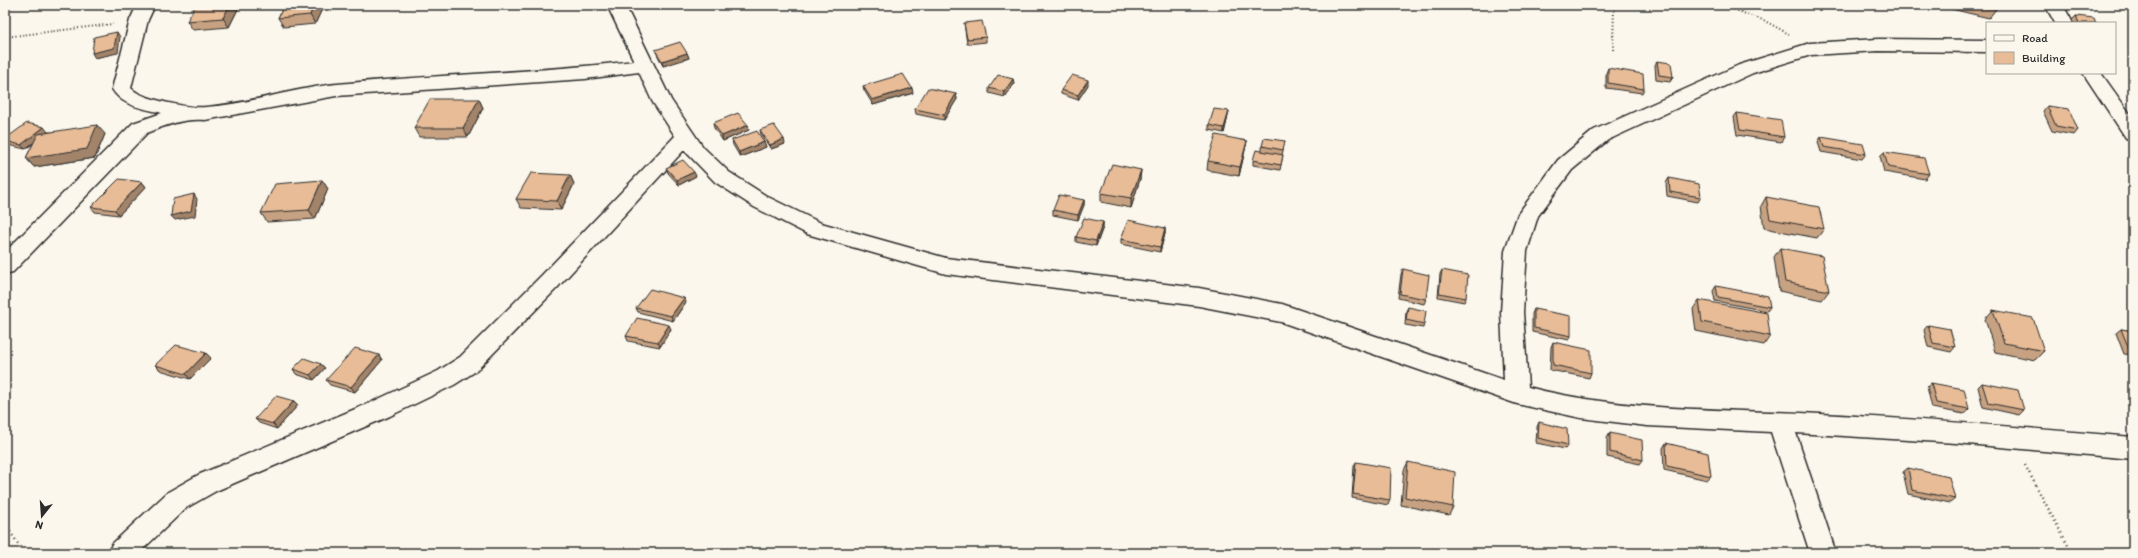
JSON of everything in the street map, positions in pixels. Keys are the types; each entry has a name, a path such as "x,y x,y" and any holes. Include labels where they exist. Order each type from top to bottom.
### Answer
{"street":[{"path":"616,5 662,101 696,152 722,177 761,202 814,229 946,266 1191,296 1282,313 1517,394 1542,402 1577,408 1692,419 1780,422 2010,436 2133,448"},
{"path":"2054,5 2063,22"},
{"path":"143,13 122,89 126,95 133,99 194,114"},
{"path":"1517,394 1512,312 1516,251 1528,214 1565,165 1601,135 1648,112 1746,69 1810,49 1878,45 1986,46"},
{"path":"5,266 140,128 159,120 194,114 219,112 336,90 585,72 644,66"},
{"path":"2093,74 2133,133"},
{"path":"121,553 177,500 207,483 381,409 446,378 468,364 545,287 685,137"},
{"path":"1780,422 1823,553"}],"path":[{"path":"1613,50 1614,5"},
{"path":"1721,5 1763,20 1788,33 1810,49"},
{"path":"5,37 37,34 143,13"},
{"path":"2010,436 2072,553"},
{"path":"5,524 24,553"}],"building":[{"path":"196,5 230,5 223,18 187,21"},
{"path":"284,5 314,5 310,15 278,18"},
{"path":"1979,5 1996,5 1996,9"},
{"path":"2076,16 2094,18 2096,22 2079,22"},
{"path":"982,21 986,37 967,39 964,23"},
{"path":"117,32 114,48 92,53 94,37"},
{"path":"680,42 687,53 662,61 655,50"},
{"path":"1657,61 1671,63 1673,77 1659,75"},
{"path":"1608,68 1643,74 1644,89 1608,83"},
{"path":"903,74 912,88 872,100 863,86"},
{"path":"998,75 1013,79 1004,92 989,88"},
{"path":"1072,75 1088,80 1078,95 1061,90"},
{"path":"928,88 956,94 944,115 915,109"},
{"path":"430,99 479,99 463,128 414,128"},
{"path":"2047,106 2069,109 2078,130 2056,126"},
{"path":"1214,109 1229,111 1224,128 1209,125"},
{"path":"738,113 748,125 722,136 713,123"},
{"path":"1737,113 1781,120 1784,137 1740,130"},
{"path":"27,123 44,127 21,145 5,141 5,139"},
{"path":"97,125 87,149 26,158 38,134"},
{"path":"774,125 784,139 770,145 760,130"},
{"path":"757,131 764,142 739,152 732,140"},
{"path":"1216,135 1247,141 1240,167 1208,161"},
{"path":"1821,137 1863,144 1866,154 1824,147"},
{"path":"1264,138 1285,141 1283,150 1262,146"},
{"path":"1256,150 1283,155 1281,165 1253,160"},
{"path":"1884,152 1924,158 1929,174 1888,167"},
{"path":"683,160 694,172 677,180 666,168"},
{"path":"1112,164 1141,170 1131,198 1101,193"},
{"path":"531,173 570,175 557,201 516,199"},
{"path":"1669,178 1699,184 1701,197 1670,192"},
{"path":"119,179 142,182 115,210 91,207"},
{"path":"322,180 309,210 261,213 275,184"},
{"path":"194,194 191,211 171,216 173,199"},
{"path":"1059,195 1084,200 1078,215 1053,210"},
{"path":"1766,197 1819,207 1824,229 1770,219"},
{"path":"1084,218 1103,222 1096,241 1076,237"},
{"path":"1128,220 1165,228 1160,247 1121,239"},
{"path":"1780,248 1822,256 1829,291 1785,282"},
{"path":"1403,269 1429,275 1426,299 1400,294"},
{"path":"1442,270 1468,275 1466,298 1439,293"},
{"path":"1716,286 1768,296 1770,307 1718,297"},
{"path":"650,289 684,298 671,316 636,308"},
{"path":"1699,300 1767,313 1770,336 1702,322"},
{"path":"1408,307 1426,311 1424,324 1406,320"},
{"path":"1534,309 1571,316 1571,336 1534,328"},
{"path":"1993,310 2033,318 2044,351 2004,343"},
{"path":"637,318 669,325 658,342 626,336"},
{"path":"1928,325 1950,329 1955,347 1933,343"},
{"path":"2121,329 2133,331 2133,350 2129,349"},
{"path":"1553,342 1591,350 1591,373 1553,365"},
{"path":"176,345 206,353 186,374 155,365"},
{"path":"355,348 379,355 351,387 326,380"},
{"path":"304,358 321,364 310,375 293,369"},
{"path":"1931,383 1964,389 1969,409 1936,403"},
{"path":"1982,383 2018,390 2024,410 1988,403"},
{"path":"276,396 294,401 273,424 255,419"},
{"path":"1539,422 1567,429 1568,445 1538,438"},
{"path":"1610,433 1642,440 1643,460 1610,452"},
{"path":"1666,443 1708,453 1711,476 1667,466"},
{"path":"1356,462 1391,468 1390,500 1353,494"},
{"path":"1408,462 1455,472 1453,507 1405,497"},
{"path":"1908,468 1949,477 1955,499 1912,490"}]}
